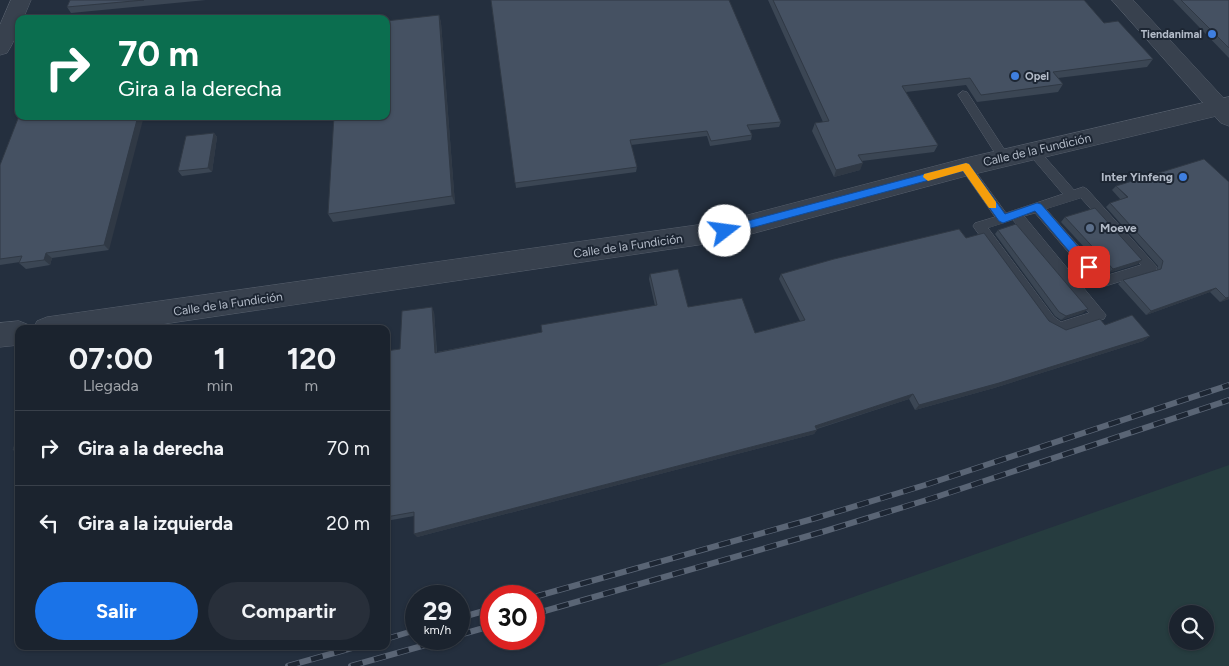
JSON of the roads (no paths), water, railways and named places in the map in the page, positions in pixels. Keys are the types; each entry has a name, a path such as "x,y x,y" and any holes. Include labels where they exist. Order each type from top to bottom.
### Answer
{"street":[{"path":"0,48 21,0"},
{"path":"1122,0 1226,110"},
{"name":"Calle de la Fundición","path":"75,325 725,231 966,167 1226,110"},
{"path":"0,335 15,333"}],"lane":[{"path":"963,94 1004,158"},
{"path":"1033,151 1072,196"},
{"path":"966,167 1009,217 1098,315 1060,328 1049,321 979,226 1009,217 1037,207 1084,192 1151,267 1102,282 1037,207"}],"railway":[{"path":"545,594 816,518 925,485 1229,385"},
{"path":"545,611 822,532 933,498 1229,400"},
{"path":"470,615 480,612"},
{"path":"470,632 480,629"},
{"path":"390,638 405,633"},
{"path":"288,666 345,650"},
{"path":"351,666 408,650"}],"place":[{"name":"Tiendanimal","path":"1212,34"},
{"name":"Opel","path":"1015,76"},
{"name":"Inter Yinfeng","path":"1183,177"},
{"name":"Moeve","path":"1090,228"}]}
